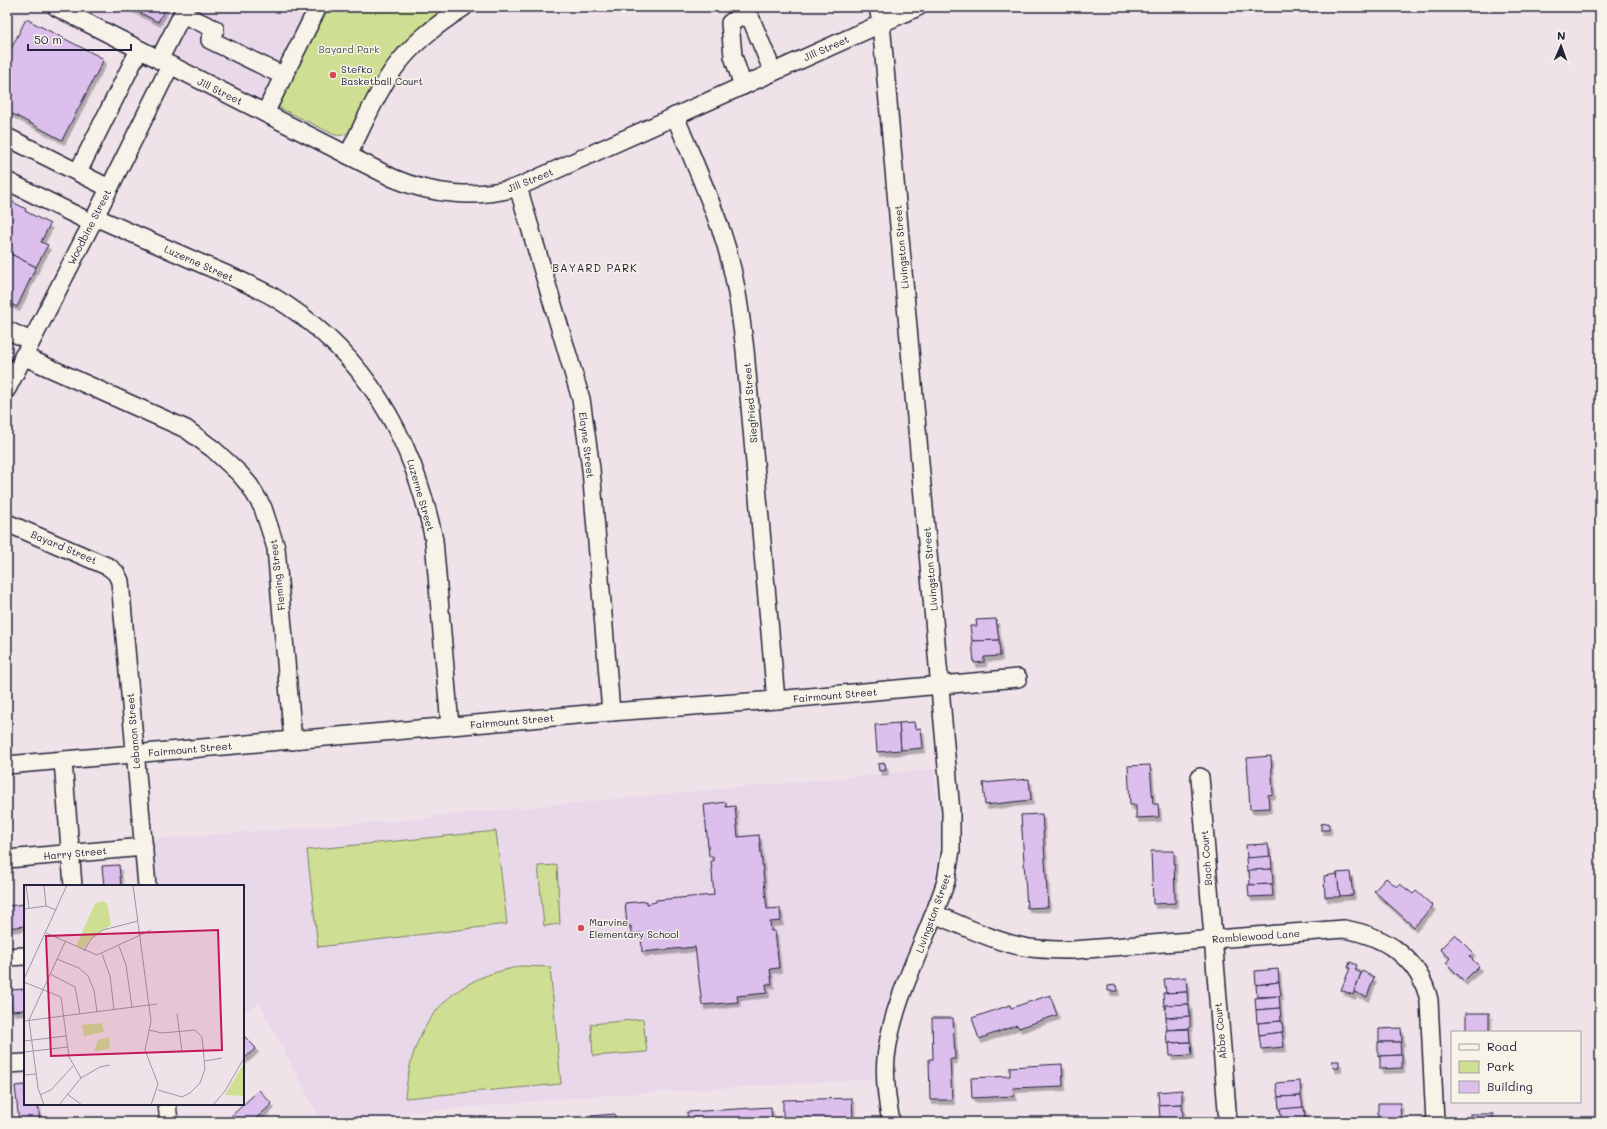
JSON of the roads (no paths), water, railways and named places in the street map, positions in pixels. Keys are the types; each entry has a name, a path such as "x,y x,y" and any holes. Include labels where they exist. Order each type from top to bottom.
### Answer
{"street":[{"name":"Jill Street","path":"56,7 164,63 402,182 437,191 467,194 481,194 518,187 773,72 879,15 918,7"},
{"path":"266,113 318,7"},
{"path":"348,155 384,85 398,63 428,32 464,7"},
{"path":"184,10 215,29 210,40 284,76"},
{"name":"Woodbine Street","path":"7,389 109,188 164,63 184,10"},
{"name":"Livingston Street","path":"879,15 941,685 952,840 948,874 899,1004 888,1045 886,1059 886,1084 891,1122"},
{"path":"743,86 733,56 730,23 740,16 751,19 773,72"},
{"path":"78,172 139,50"},
{"name":"Siegfried Street","path":"675,116 722,234 735,280 745,350 776,700"},
{"path":"7,137 109,188"},
{"name":"Luzerne Street","path":"7,181 94,220 251,286 308,320 328,337 360,372 389,412 411,457 420,482 431,524 434,540 450,726"},
{"name":"Elayne Street","path":"518,187 581,399 591,469 610,712"},
{"name":"Fleming Street","path":"7,330 27,349 186,429 218,453 250,486 263,508 276,548 293,741"},
{"name":"Bayard Street","path":"7,523 104,565 113,570 118,576"},
{"name":"Lebanon Street","path":"118,576 121,585 147,885"},
{"name":"Fairmount Street","path":"7,765 1018,678"},
{"path":"63,761 73,885"},
{"name":"Bach Court","path":"1200,776 1213,939"},
{"name":"Harry Street","path":"7,859 144,847"},
{"name":"Ramblewood Lane","path":"934,914 995,939 1023,946 1049,950 1074,950 1344,929 1371,935 1391,946 1406,958 1422,980 1429,1000 1435,1122"},
{"name":"Abbe Court","path":"1213,939 1228,1122"},
{"path":"7,957 24,956"},
{"path":"7,1064 24,1063"},
{"path":"167,1105 169,1122"}],"place":[{"name":"Stefko Basketball Court","path":"333,75"},
{"name":"Marvine Elementary School","path":"581,928"}],"district":[{"name":"BAYARD PARK","path":"595,268"}],"park label":[{"name":"Bayard Park","path":"349,49"}]}
